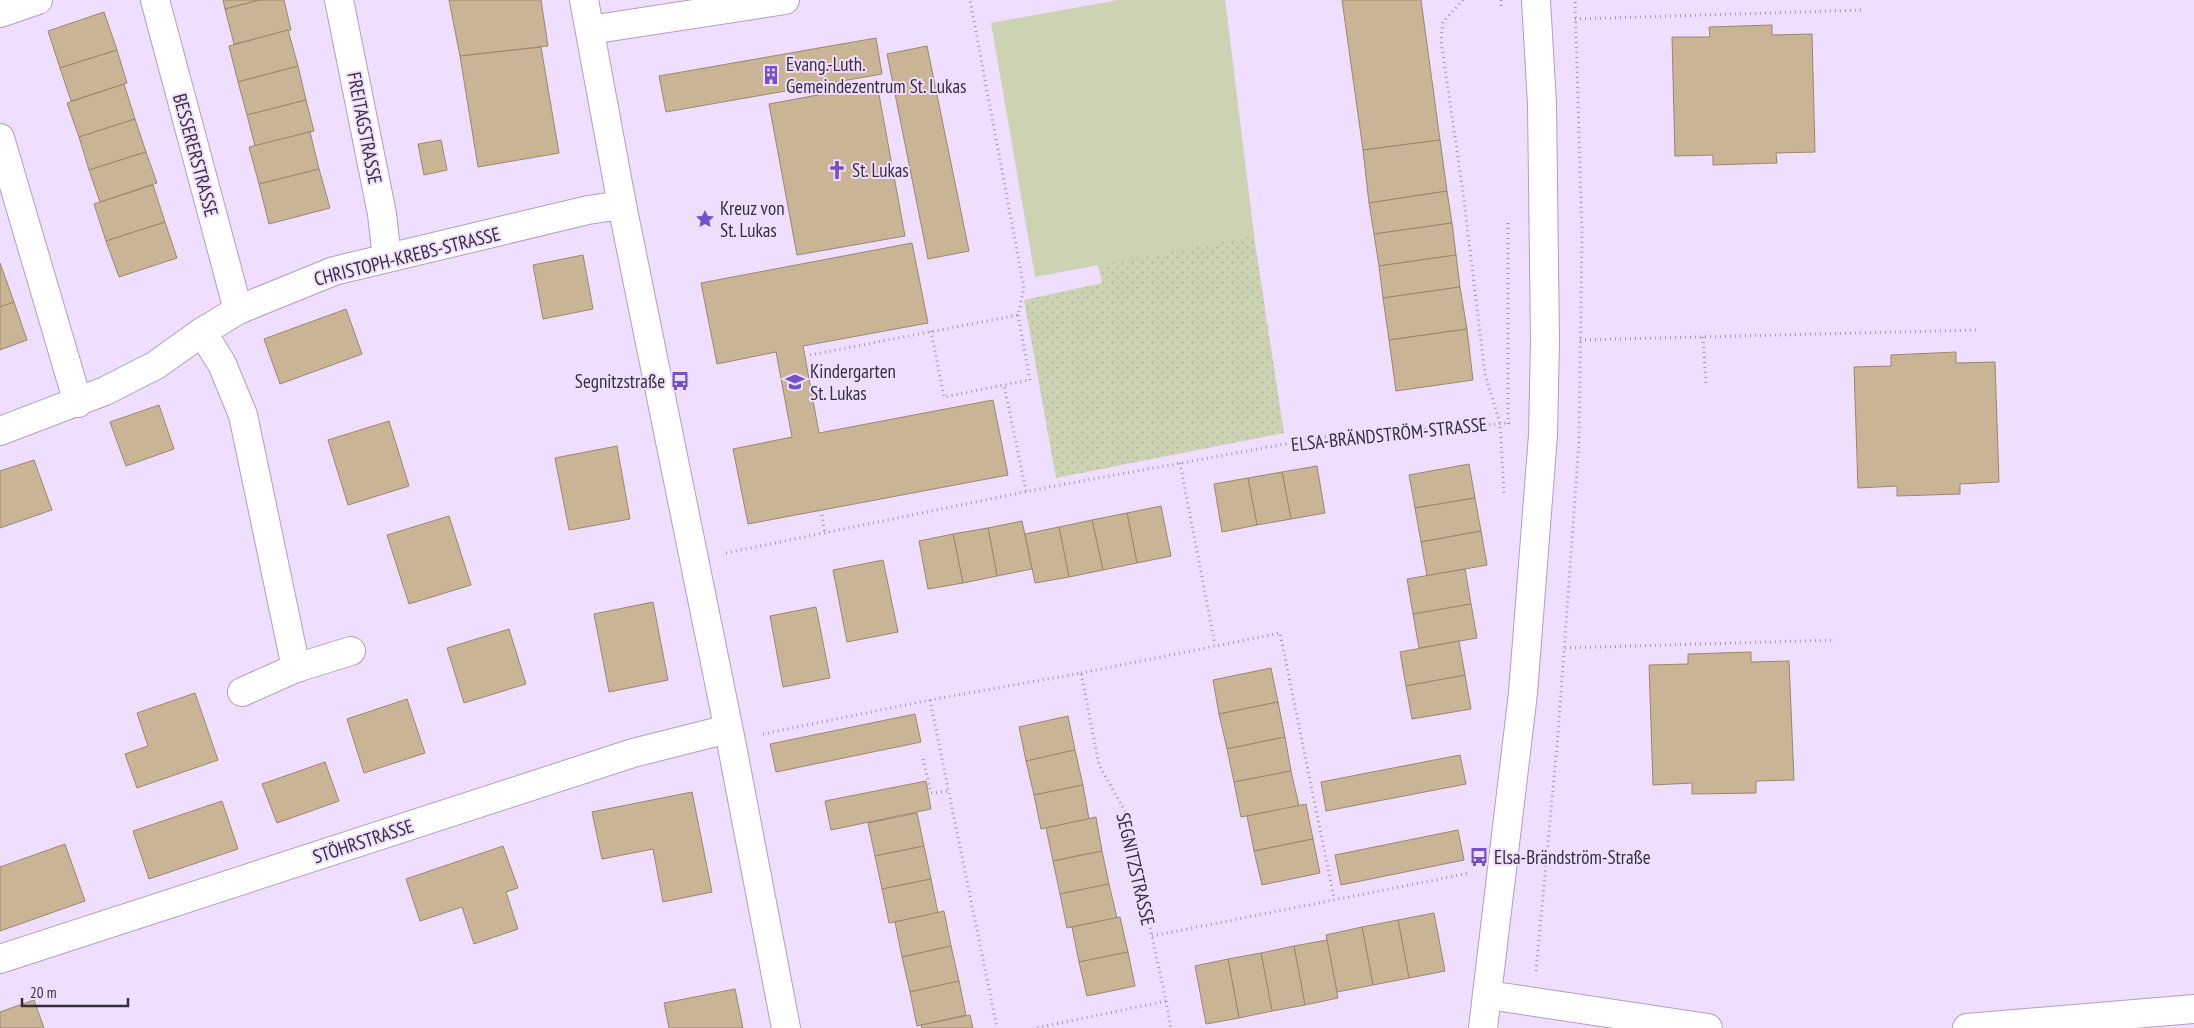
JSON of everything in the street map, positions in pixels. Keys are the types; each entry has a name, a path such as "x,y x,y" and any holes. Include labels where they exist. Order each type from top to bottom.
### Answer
{"street":[{"path":"0,13 38,0"},
{"name":"BESSERERSTRASSE","path":"154,0 238,310"},
{"name":"FREITAGSTRASSE","path":"339,0 382,214 387,258"},
{"path":"584,0 622,205 730,735 786,1028"},
{"path":"590,30 785,0"},
{"path":"1483,1028 1523,693 1543,435 1545,341 1542,104 1536,0"},
{"path":"0,138 78,403"},
{"name":"CHRISTOPH-KREBS-STRASSE","path":"0,431 78,403 156,365 202,332 238,310 334,271 588,210 622,205"},
{"path":"202,332 222,364 243,415 296,668"},
{"path":"242,692 296,668 351,650"},
{"name":"STÖHRSTRASSE","path":"0,960 624,756 730,735"},
{"path":"1488,995 1708,1028"},
{"path":"1967,1028 2194,1009"}],"path":[{"path":"931,332 944,397 1030,380 1018,315 1024,288 970,0"},
{"path":"1463,0 1442,22 1441,41 1463,192 1485,374 1500,423 1504,500"},
{"path":"1575,19 1863,10"},
{"path":"810,355 1018,315"},
{"path":"1545,341 1976,330"},
{"path":"1703,337 1706,383"},
{"path":"1004,385 1026,491"},
{"name":"ELSA-BRÄNDSTRÖM-STRASSE","path":"1180,463 1328,436 1508,422 1543,435"},
{"path":"694,560 1026,491 1180,463 1215,645"},
{"path":"821,510 825,533"},
{"path":"730,735 1081,673 1280,633 1334,898"},
{"path":"1565,648 1835,640"},
{"name":"SEGNITZSTRASSE","path":"1081,673 1099,765 1125,811 1166,1001"},
{"path":"930,700 997,1028"},
{"path":"923,759 931,793 948,791"},
{"path":"1471,882 1473,865"},
{"path":"1152,936 1334,898 1472,873"},
{"path":"1035,1028 1166,1001 1171,1028"}],"green space":[{"path":"1118,0 1225,0 1254,236 1284,433 1056,478 1024,300 1102,283 1098,265 1119,261"},
{"path":"1118,0 1225,0 1254,236 1035,277 991,23"}],"building":[{"path":"223,0 260,0 225,9"},
{"path":"260,0 284,0 291,30 234,44 225,9"},
{"path":"449,0 541,0 548,46 460,56"},
{"path":"1342,0 1421,0 1440,140 1363,150"},
{"path":"104,12 117,50 60,68 48,31"},
{"path":"1772,25 1772,35 1812,34 1815,152 1776,153 1777,163 1713,165 1713,155 1675,156 1672,37 1710,37 1709,27"},
{"path":"288,30 298,66 238,82 229,46"},
{"name":"Evang.-Luth. Gemeindezentrum St. Lukas","path":"876,38 882,74 666,112 659,76"},
{"path":"927,46 969,251 928,259 887,54"},
{"path":"541,47 559,153 478,167 460,56"},
{"path":"117,50 127,83 71,101 60,68"},
{"path":"298,66 306,100 247,115 238,82"},
{"path":"124,84 135,119 79,137 67,103"},
{"name":"St. Lukas","path":"877,84 905,236 797,255 769,104"},
{"path":"306,100 314,131 255,146 247,115"},
{"path":"135,119 146,152 89,170 79,137"},
{"path":"310,132 319,169 259,184 249,147"},
{"path":"441,140 447,170 424,175 418,144"},
{"path":"1440,140 1447,191 1369,203 1363,150"},
{"path":"146,152 157,183 100,202 89,170"},
{"path":"319,169 330,208 269,224 259,184"},
{"path":"153,185 165,222 106,241 94,204"},
{"path":"1447,191 1452,223 1374,234 1369,203"},
{"path":"165,222 177,258 119,277 106,241"},
{"path":"1452,223 1456,255 1379,266 1374,234"},
{"name":"Kindergarten St. Lukas","path":"912,243 928,323 803,346 819,433 993,400 1008,475 748,524 733,449 792,437 776,352 717,364 701,283"},
{"path":"583,255 593,309 543,319 533,265"},
{"path":"1456,255 1460,287 1383,298 1379,266"},
{"path":"0,263 14,302 0,307"},
{"path":"1460,287 1467,329 1389,340 1383,298"},
{"path":"14,302 27,340 0,350 0,307"},
{"path":"346,309 362,354 280,384 264,339"},
{"path":"1467,329 1473,380 1396,391 1389,340"},
{"path":"1956,352 1956,363 1995,362 1999,482 1960,484 1960,494 1897,496 1897,486 1858,488 1854,367 1891,366 1891,355"},
{"path":"159,405 174,449 126,466 110,422"},
{"path":"389,421 409,486 348,505 328,440"},
{"path":"617,446 630,519 569,530 555,458"},
{"path":"34,460 52,510 0,528 0,471"},
{"path":"1469,464 1475,498 1415,508 1409,475"},
{"path":"1317,466 1325,513 1291,519 1282,472"},
{"path":"1282,472 1291,519 1257,525 1248,478"},
{"path":"1248,478 1257,525 1222,532 1214,484"},
{"path":"1475,498 1481,531 1421,542 1415,508"},
{"path":"1161,506 1171,556 1137,563 1127,513"},
{"path":"1127,513 1137,563 1103,570 1092,520"},
{"path":"449,516 471,585 409,604 387,535"},
{"path":"1092,520 1103,570 1069,577 1059,527"},
{"path":"1022,521 1032,569 997,576 988,528"},
{"path":"1059,527 1069,577 1035,583 1025,534"},
{"path":"988,528 997,576 963,583 953,534"},
{"path":"1481,531 1487,565 1427,576 1421,542"},
{"path":"953,534 963,583 928,589 919,541"},
{"path":"883,560 898,632 847,642 833,570"},
{"path":"1465,569 1471,604 1413,614 1407,579"},
{"path":"653,602 668,680 609,692 594,614"},
{"path":"1471,604 1477,638 1419,648 1413,614"},
{"path":"816,607 830,678 783,687 770,616"},
{"path":"509,629 526,684 464,703 447,648"},
{"path":"1459,641 1465,675 1406,686 1400,652"},
{"path":"1751,652 1751,662 1789,661 1794,780 1756,781 1756,793 1692,794 1692,783 1653,785 1649,665 1688,664 1688,654"},
{"path":"1271,668 1278,702 1219,714 1213,680"},
{"path":"1465,675 1471,709 1412,719 1406,686"},
{"path":"195,693 218,760 137,788 125,754 148,746 137,713"},
{"path":"407,699 425,753 364,773 347,719"},
{"path":"1278,702 1285,737 1227,749 1219,714"},
{"path":"915,714 921,742 776,772 770,744"},
{"path":"1068,716 1075,750 1026,761 1019,727"},
{"path":"1285,737 1291,771 1234,782 1227,749"},
{"path":"1075,750 1083,785 1034,795 1026,761"},
{"path":"1460,755 1466,784 1326,811 1321,782"},
{"path":"325,762 339,801 277,823 262,784"},
{"path":"1291,771 1299,806 1241,817 1234,782"},
{"path":"926,781 931,809 831,830 825,801"},
{"path":"1083,785 1089,819 1041,829 1034,795"},
{"path":"692,792 712,892 663,902 653,849 602,859 592,812"},
{"path":"222,801 238,849 149,879 133,831"},
{"path":"1306,804 1313,839 1254,851 1247,816"},
{"path":"917,813 924,846 875,856 868,823"},
{"path":"1096,817 1102,851 1053,861 1046,828"},
{"path":"1458,830 1464,860 1341,885 1335,855"},
{"path":"1313,839 1320,873 1262,885 1254,851"},
{"path":"65,844 85,901 0,931 0,867"},
{"path":"503,846 518,888 506,892 518,929 474,944 462,907 420,921 406,879"},
{"path":"924,846 931,879 882,889 875,856"},
{"path":"1102,851 1109,884 1060,894 1053,861"},
{"path":"931,879 938,913 889,923 882,889"},
{"path":"1109,884 1117,918 1067,928 1060,894"},
{"path":"944,911 951,946 902,957 895,922"},
{"path":"1434,913 1445,971 1409,978 1398,920"},
{"path":"1120,917 1128,952 1079,962 1072,927"},
{"path":"1398,920 1409,978 1373,985 1362,927"},
{"path":"1362,927 1373,985 1337,992 1326,935"},
{"path":"1327,940 1338,998 1305,1005 1294,946"},
{"path":"951,946 959,981 910,992 902,957"},
{"path":"1294,946 1305,1005 1272,1011 1261,953"},
{"path":"1128,952 1135,986 1087,996 1079,962"},
{"path":"1261,953 1272,1011 1239,1018 1228,959"},
{"path":"1228,959 1239,1018 1206,1024 1195,966"},
{"path":"959,981 966,1015 917,1026 910,992"},
{"path":"735,989 743,1028 669,1028 664,1003"},
{"path":"34,1000 44,1028 0,1028 0,1012"},
{"path":"970,1015 973,1028 922,1028 921,1025"}],"place":[{"name":"Evang.-Luth. Gemeindezentrum St. Lukas","path":"771,75"},
{"name":"St. Lukas","path":"837,170"},
{"name":"Kreuz von St. Lukas","path":"705,219"},
{"name":"Segnitzstraße","path":"680,381"},
{"name":"Kindergarten St. Lukas","path":"795,382"},
{"name":"Elsa-Brändström-Straße","path":"1479,857"}]}
